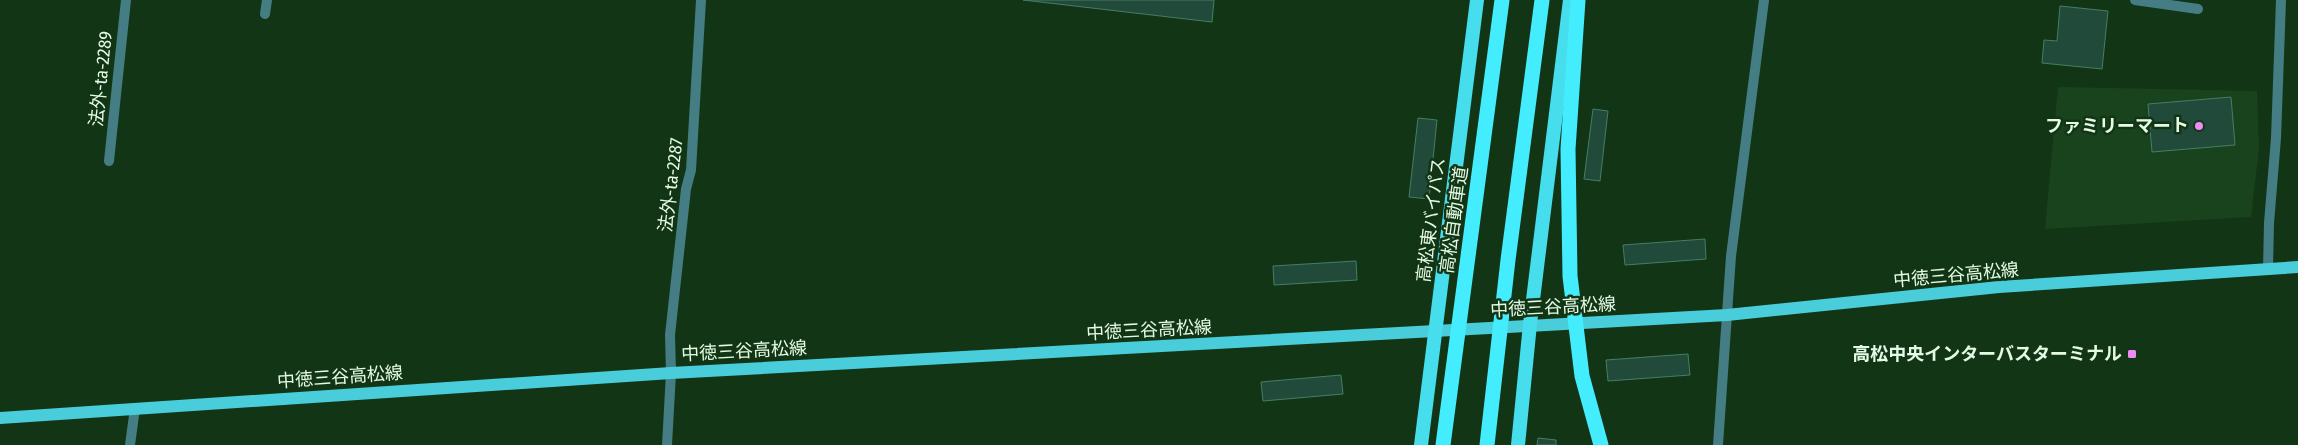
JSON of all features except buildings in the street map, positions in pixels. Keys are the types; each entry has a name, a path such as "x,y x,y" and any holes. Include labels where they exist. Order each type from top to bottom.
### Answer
{"highway":[{"name":"高松東バイパス","path":"1421,445 1477,0"},
{"name":"高松自動車道","path":"1443,445 1502,0"},
{"path":"1487,445 1508,260 1542,0"},
{"path":"1518,445 1530,324 1570,0"},
{"path":"1578,0 1568,149 1570,276 1582,376 1602,445"}],"main road":[{"name":"中徳三谷高松線","path":"0,418 671,373 1436,331 1530,324 1727,315 1999,287 2298,267"}],"street":[{"name":"法外-ta-2289","path":"108,162 126,0"},
{"path":"265,14 267,0"},
{"name":"法外-ta-2287","path":"668,445 671,373 670,335 686,189 691,170 701,0"},
{"path":"1718,445 1731,256 1764,0"},
{"path":"2135,0 2198,9"},
{"path":"2268,269 2269,223 2276,138 2281,0"},
{"path":"130,445 136,408"}],"shaded area":[{"path":"2058,87 2257,91 2259,149 2251,217 2045,229"}],"place":[{"name":"ファミリーマート","path":"2199,126"},
{"name":"高松中央インターバスターミナル","path":"2132,354"}]}
